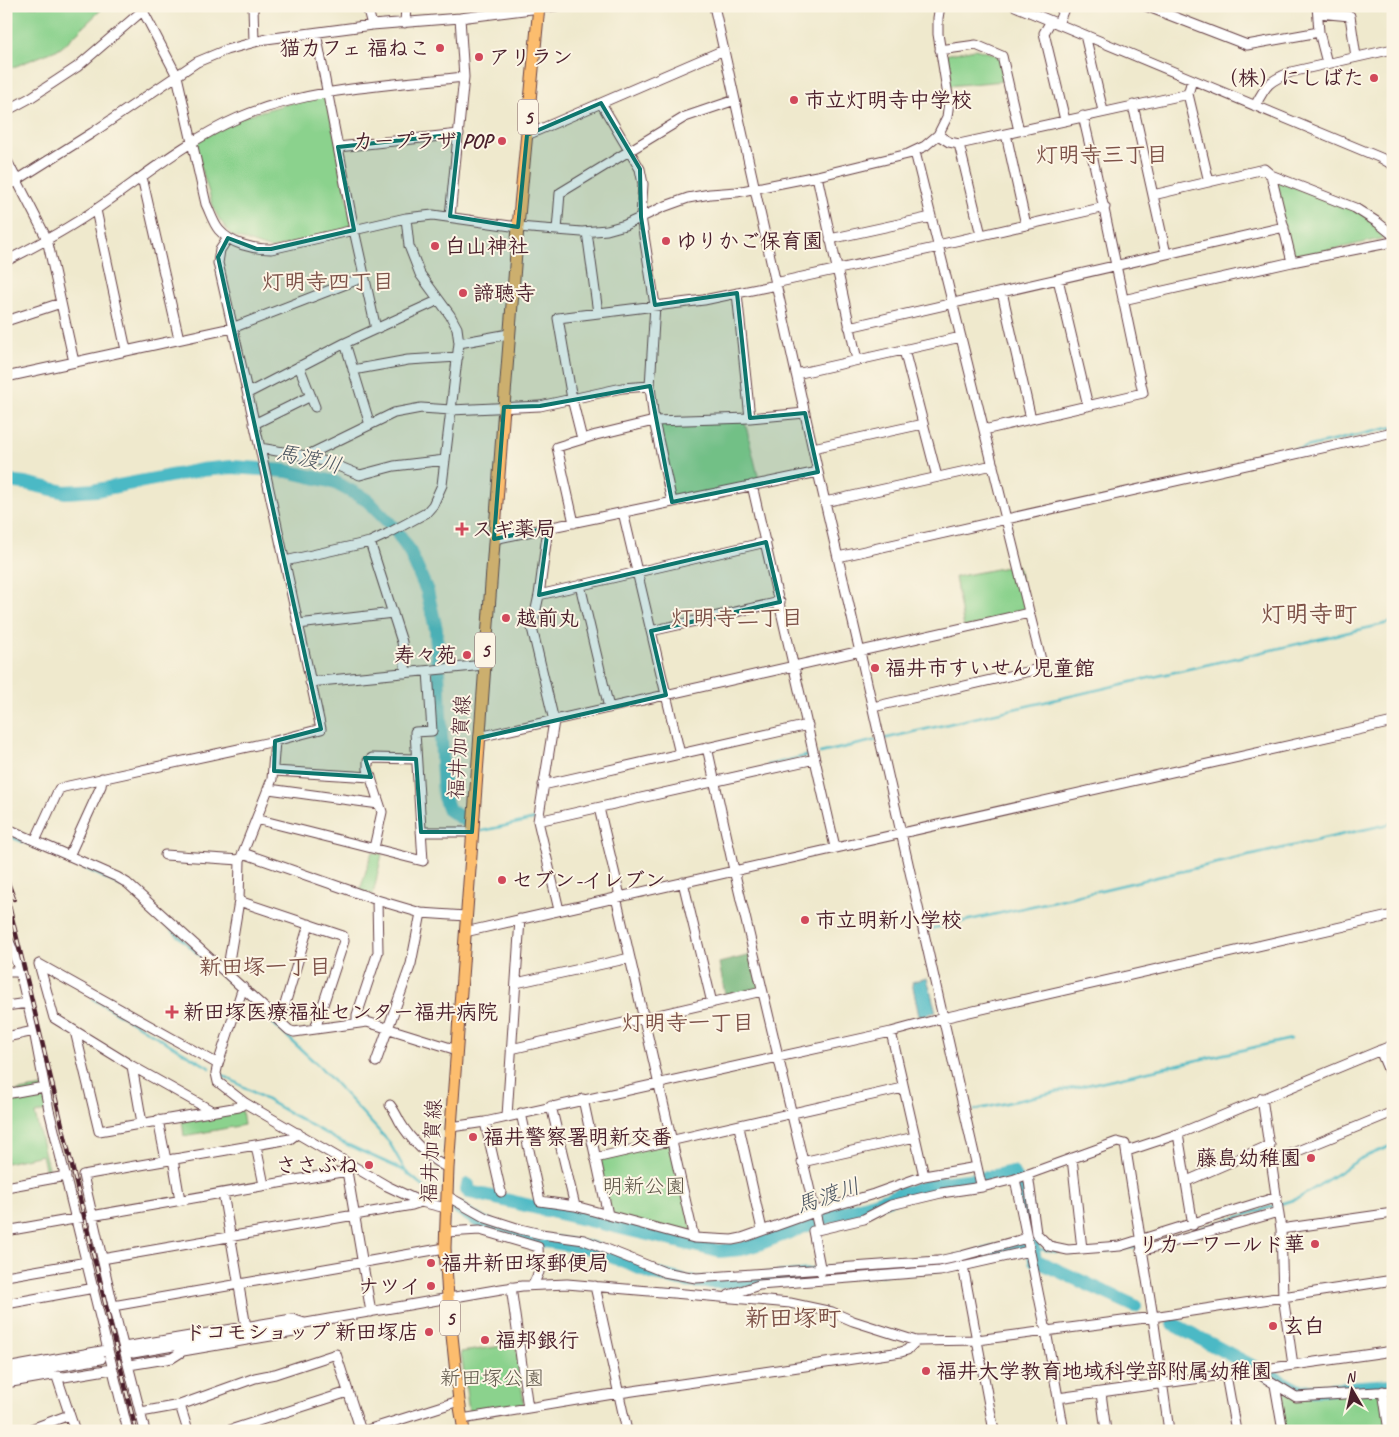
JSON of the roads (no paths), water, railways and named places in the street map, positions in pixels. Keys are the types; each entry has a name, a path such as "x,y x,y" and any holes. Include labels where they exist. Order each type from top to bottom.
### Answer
{"main road":[{"name":"福井加賀線","path":"464,1431 448,1298 446,1232 448,1168 509,334 539,8"}],"street":[{"path":"252,6 254,42"},
{"path":"367,6 372,25"},
{"path":"405,23 406,6"},
{"path":"6,187 18,181 197,62 210,56 254,42 316,32 372,25 460,18 556,6"},
{"path":"714,6 979,1177"},
{"path":"6,111 30,98 77,67 146,9 177,76 206,204 218,229 228,238 258,249 271,249 406,218 434,215 518,227 587,232 607,230 688,198 737,192 816,176 915,152 925,146 938,135 947,117 949,102 938,34 940,6"},
{"path":"1014,6 1381,158 1393,165"},
{"path":"1065,6 1044,33 1065,120"},
{"path":"1146,6 1247,45 1319,32"},
{"path":"1327,63 1319,32 1318,9 1350,16 1356,57"},
{"path":"450,216 464,77 460,18"},
{"path":"316,32 354,230 376,328"},
{"path":"1085,36 1103,112"},
{"path":"940,50 976,46 1002,56 1019,131"},
{"path":"1255,106 1266,85 1290,72 1393,49"},
{"path":"527,135 724,50"},
{"path":"6,261 96,210 193,142 237,118 270,106 327,93 464,77"},
{"path":"1192,80 1188,94 1209,182"},
{"path":"938,135 949,142 959,144 1188,94"},
{"path":"557,230 560,193 685,117 735,100"},
{"path":"600,103 640,169 643,184 642,217 655,305 650,386 654,421 672,502"},
{"path":"1133,105 1166,254"},
{"path":"984,430 1143,394 1105,207 1084,116"},
{"path":"338,147 459,134"},
{"path":"1006,134 1026,225"},
{"path":"959,144 980,236"},
{"path":"873,707 1043,668 915,152"},
{"path":"6,159 47,239 74,362"},
{"path":"1153,195 1264,169 1271,175 1356,208 1393,235"},
{"path":"1271,175 1292,262"},
{"path":"816,176 857,360"},
{"path":"142,177 179,339"},
{"path":"582,440 572,399 558,318 704,300 736,294 1105,207"},
{"path":"96,210 126,350"},
{"path":"830,239 931,217"},
{"path":"285,561 370,542 387,534 426,514 433,505 442,485 458,357 457,328 450,315 420,274 410,246 406,218"},
{"path":"849,327 1284,227"},
{"path":"587,232 598,313"},
{"path":"35,840 59,789 321,729 218,257 228,238"},
{"path":"1123,300 1292,262 1393,242"},
{"path":"6,377 232,328 364,277"},
{"path":"1058,280 1088,406"},
{"path":"1002,292 1031,419"},
{"path":"736,294 750,418"},
{"path":"248,393 344,343 439,300"},
{"path":"6,321 61,303"},
{"path":"459,343 509,334"},
{"path":"796,374 961,337"},
{"path":"344,343 370,424"},
{"path":"904,350 937,477"},
{"path":"353,370 408,360 458,357"},
{"path":"299,366 315,407"},
{"path":"306,456 394,413 421,408 452,410 540,406 622,388 650,386"},
{"path":"254,424 311,396"},
{"path":"574,523 557,447 654,421 750,418 805,413"},
{"path":"813,448 923,424"},
{"path":"838,557 1393,432"},
{"path":"260,448 306,456 360,475 394,466 445,460"},
{"path":"825,502 993,465"},
{"path":"494,539 818,472"},
{"path":"752,485 835,847"},
{"path":"623,512 680,754"},
{"path":"548,528 539,595 532,628 554,721 538,822 559,910"},
{"path":"370,542 402,642 406,673"},
{"path":"539,595 766,542"},
{"path":"580,585 610,708"},
{"path":"651,631 780,602"},
{"path":"298,624 392,613"},
{"path":"479,738 1029,613"},
{"path":"310,682 484,665"},
{"path":"256,819 423,861 415,732 432,731 428,671"},
{"path":"465,932 1393,722"},
{"path":"543,785 808,725"},
{"path":"227,973 239,901 241,856 269,789 274,770 275,741"},
{"path":"707,748 818,1229"},
{"path":"374,848 382,812 368,761 372,758 416,759"},
{"path":"538,822 815,759"},
{"path":"274,770 371,777"},
{"path":"69,856 101,786 102,778"},
{"path":"269,789 379,804"},
{"path":"599,808 630,958 694,1238"},
{"path":"6,828 127,883 289,1030 294,1032 367,1022 457,1050"},
{"path":"421,832 472,832"},
{"path":"165,854 241,856 421,913 466,916"},
{"path":"683,882 712,1003"},
{"path":"356,1022 378,952 377,900"},
{"path":"239,901 343,936 344,940 314,1029"},
{"path":"376,1062 411,964 421,913"},
{"path":"451,1124 485,1122 658,1082 891,1032 943,1018 1393,915"},
{"path":"507,1116 520,919"},
{"path":"280,1022 309,924"},
{"path":"6,936 20,972 34,1031 44,1087 128,1431"},
{"path":"516,983 630,958"},
{"path":"212,1111 132,1066 54,1018 39,964 218,1064"},
{"path":"6,972 20,972"},
{"path":"243,987 218,1064 216,1077 218,1082 245,1103 298,1133 350,1169 421,1202"},
{"path":"511,1049 762,991"},
{"path":"6,1006 27,1003"},
{"path":"6,1037 34,1031"},
{"path":"75,1031 99,1131 239,1107 245,1103"},
{"path":"891,1032 924,1176"},
{"path":"1126,1151 1178,1134 1393,1045"},
{"path":"1380,1050 1393,1081"},
{"path":"132,1066 142,1123"},
{"path":"6,1094 44,1087"},
{"path":"595,1158 739,1127 903,1088"},
{"path":"1262,1098 1281,1228 1283,1296 1293,1365"},
{"path":"583,1099 608,1214"},
{"path":"390,1105 413,1140 429,1157 448,1168"},
{"path":"552,1106 575,1206"},
{"path":"1272,1162 1393,1112"},
{"path":"521,1113 540,1201 575,1206 694,1238 732,1240 924,1176 1016,1179 1119,1141 1125,1144 1169,1431"},
{"path":"158,1120 180,1200"},
{"path":"485,1122 501,1192"},
{"path":"739,1127 762,1230"},
{"path":"145,1431 113,1306 83,1175 256,1146 290,1139 298,1133"},
{"path":"1178,1134 1193,1225"},
{"path":"802,1162 915,1137"},
{"path":"1187,1182 1270,1145"},
{"path":"256,1146 264,1186"},
{"path":"1072,1158 1082,1249"},
{"path":"6,1230 264,1186 350,1169"},
{"path":"350,1169 354,1215 372,1312"},
{"path":"1028,1174 1036,1233 1049,1246 1068,1250 1141,1246 1278,1212"},
{"path":"6,1187 66,1176"},
{"path":"821,1280 813,1232 818,1229 864,1219 891,1205 941,1193 979,1177"},
{"path":"1016,1179 1064,1431"},
{"path":"223,1193 246,1327"},
{"path":"1141,1246 1193,1225 1277,1198"},
{"path":"102,1259 421,1202 447,1202 520,1229 584,1240 664,1272 696,1278 938,1260 961,1256 1027,1238"},
{"path":"1281,1228 1393,1213"},
{"path":"446,1232 480,1230 538,1247 539,1272 533,1285"},
{"path":"113,1306 446,1248"},
{"path":"724,1297 758,1285 940,1271 1029,1251"},
{"path":"6,1276 87,1262"},
{"path":"963,1266 994,1431"},
{"path":"133,1353 511,1287 533,1285 596,1286 790,1303 832,1312 853,1321 916,1341 977,1340 1153,1317 1393,1280"},
{"path":"596,1286 627,1431"},
{"path":"511,1287 528,1408"},
{"path":"6,1304 94,1288"},
{"path":"124,1347 292,1319 304,1323"},
{"path":"129,1365 172,1358 183,1351 294,1332 304,1323"},
{"path":"462,1419 620,1393 901,1352 908,1350 916,1341"},
{"path":"6,1368 107,1350"},
{"path":"1058,1398 1162,1385 1393,1351"},
{"path":"141,1412 180,1405 255,1378 275,1374 336,1354 363,1431 459,1401"},
{"path":"6,1375 101,1359"},
{"path":"6,1383 52,1375 64,1377 112,1369"},
{"path":"1254,1371 1296,1396 1393,1391"},
{"path":"1226,1375 1236,1431"},
{"path":"57,1377 75,1431"},
{"path":"1275,1384 1282,1431"},
{"path":"1383,1391 1389,1431"},
{"path":"227,1431 348,1392"},
{"path":"1101,1393 1106,1431"},
{"path":"180,1405 188,1431"},
{"path":"26,1431 69,1414"}],"water":[{"path":"927,978 936,1012 919,1016 912,982"}],"waterway":[{"path":"1289,451 1393,427"},
{"name":"馬渡川","path":"6,481 25,483 65,492 97,490 201,470 232,467 287,471 334,482 367,500 395,529 409,550 427,591 436,629 444,797 449,810 469,823"},
{"path":"883,739 1393,622"},
{"path":"820,753 877,740"},
{"path":"768,765 810,755"},
{"path":"482,831 536,819"},
{"path":"1253,855 1393,823"},
{"path":"6,835 68,860 128,889"},
{"path":"1097,891 1252,855"},
{"path":"925,930 1094,892"},
{"path":"163,922 236,988"},
{"path":"246,998 322,1069 389,1142 406,1172 436,1197"},
{"path":"93,999 210,1068"},
{"path":"975,1110 1291,1039"},
{"path":"221,1074 337,1140 405,1171"},
{"path":"1280,1204 1299,1198 1360,1159 1393,1145"},
{"name":"馬渡川","path":"468,1185 467,1189 469,1192 719,1251 741,1249 761,1243 831,1216 938,1183 986,1178 1012,1172 1015,1179 1022,1185 1035,1260 1135,1306"},
{"path":"1167,1239 1274,1206"},
{"path":"457,1207 478,1221 525,1238 592,1248 654,1274 689,1282 727,1282 883,1269"},
{"path":"929,1265 951,1263 1033,1242"},
{"path":"1069,1254 1113,1251 1140,1246"},
{"path":"1034,1248 1056,1252"},
{"name":"馬渡川","path":"1173,1324 1299,1391 1393,1385"}],"tunnel":[{"path":"103,1358 133,1353"}],"railway":[{"path":"6,877 14,899"},
{"path":"6,893 136,1431"}],"place":[{"name":"猫カフェ 福ねこ","path":"440,48"},
{"name":"アリラン","path":"479,57"},
{"name":"（株）にしばた","path":"1374,78"},
{"name":"市立灯明寺中学校","path":"794,100"},
{"name":"カープラザ POP","path":"502,141"},
{"name":"ゆりかご保育園","path":"666,241"},
{"name":"白山神社","path":"435,246"},
{"name":"諦聴寺","path":"463,293"},
{"name":"スギ薬局","path":"462,529"},
{"name":"越前丸","path":"506,618"},
{"name":"寿々苑","path":"467,655"},
{"name":"福井市すいせん児童館","path":"875,668"},
{"name":"セブン-イレブン","path":"502,880"},
{"name":"市立明新小学校","path":"805,920"},
{"name":"新田塚医療福祉センター福井病院","path":"172,1012"},
{"name":"福井警察署明新交番","path":"473,1137"},
{"name":"藤島幼稚園","path":"1311,1158"},
{"name":"ささぶね","path":"369,1165"},
{"name":"リカーワールド華","path":"1315,1244"},
{"name":"福井新田塚郵便局","path":"431,1263"},
{"name":"ナツイ","path":"431,1286"},
{"name":"玄白","path":"1273,1326"},
{"name":"ドコモショップ 新田塚店","path":"429,1332"},
{"name":"福邦銀行","path":"485,1340"},
{"name":"福井大学教育地域科学部附属幼稚園","path":"926,1371"}],"district":[{"name":"灯明寺三丁目","path":"1102,155"},
{"name":"灯明寺四丁目","path":"328,282"},
{"name":"灯明寺町","path":"1309,614"},
{"name":"灯明寺二丁目","path":"737,618"},
{"name":"新田塚一丁目","path":"265,967"},
{"name":"灯明寺一丁目","path":"688,1023"},
{"name":"新田塚町","path":"793,1318"}],"park label":[{"name":"明新公園","path":"644,1186"},
{"name":"新田塚公園","path":"492,1378"}]}
